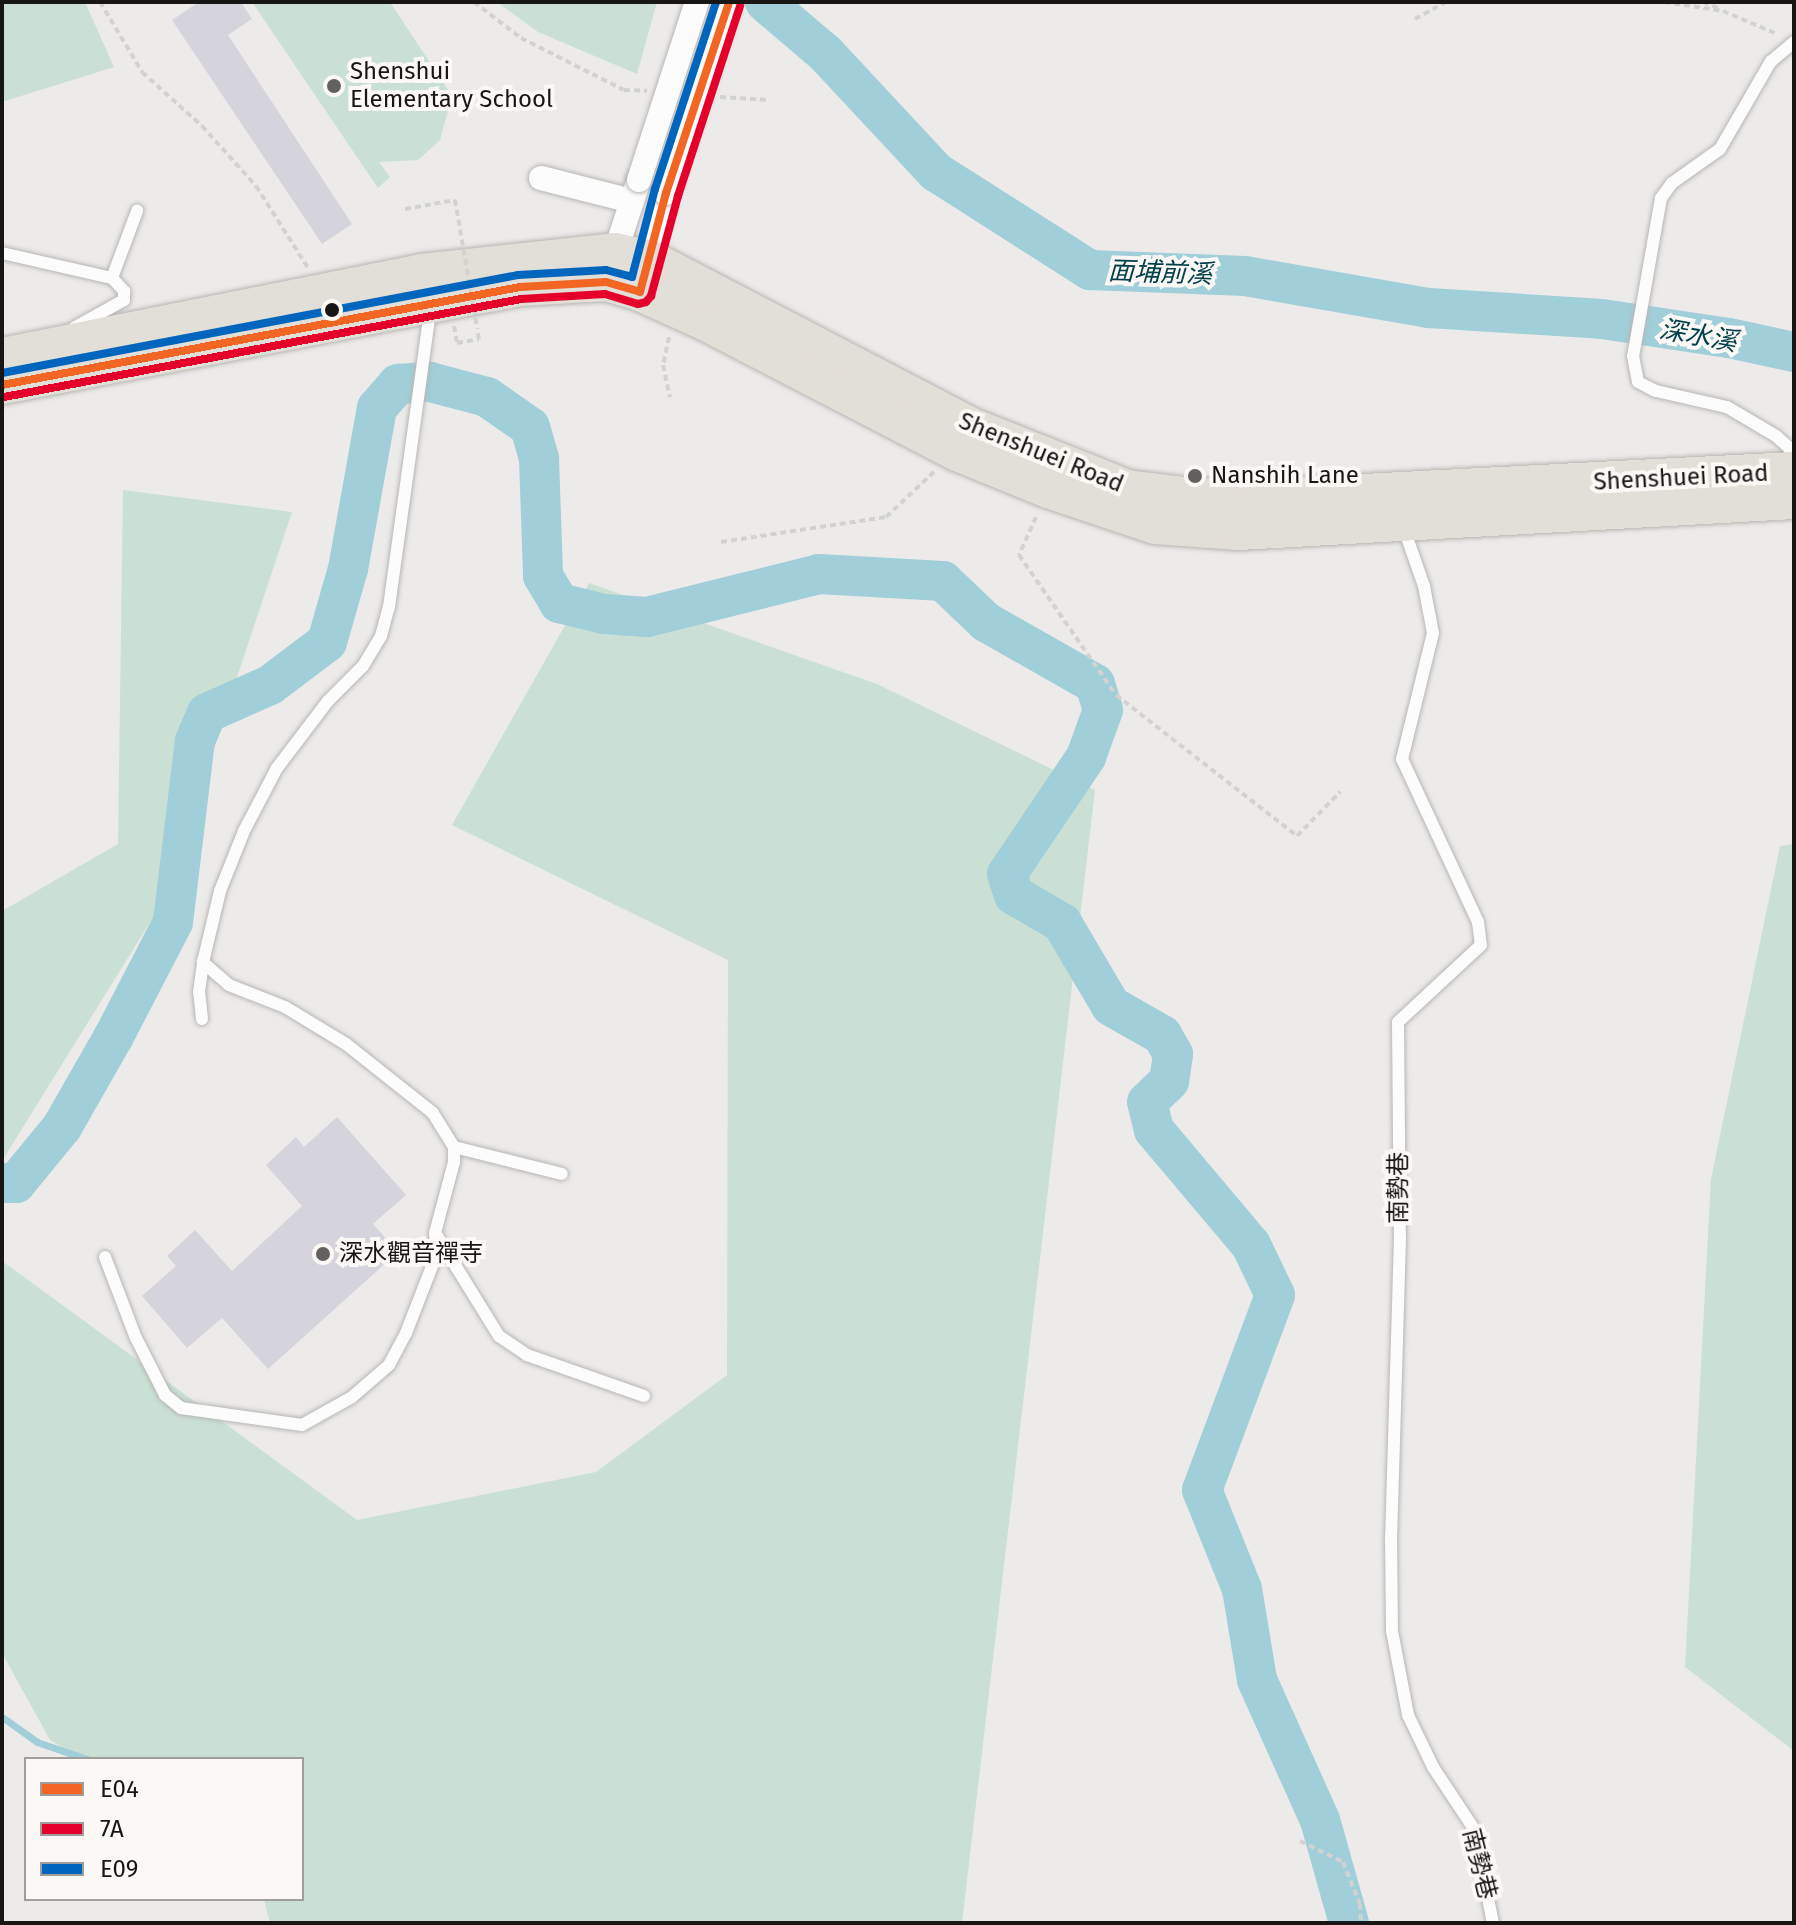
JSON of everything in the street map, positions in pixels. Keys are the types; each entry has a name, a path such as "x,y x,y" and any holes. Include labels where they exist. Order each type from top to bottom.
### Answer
{"main road":[{"path":"2,385 436,300 627,271"},
{"name":"Shenshuei Road","path":"627,271 676,308 957,452 1048,489 1155,525 1239,531 1399,506 1794,471"},
{"name":"Shenshuei Road","path":"627,271 974,428 1127,489 1191,497 1399,506 1794,500"},
{"path":"14,355 324,294 436,300"}],"street":[{"path":"627,271 636,190 697,2"},
{"path":"627,271 666,193 729,2"},
{"path":"541,178 636,190"}],"lane":[{"path":"1794,42 1771,61 1720,149 1672,183 1661,198 1646,297 1633,356 1638,382 1656,391 1727,407 1776,436 1794,452"},
{"path":"112,278 137,211"},
{"path":"2,253 112,278 124,291 124,300 14,355"},
{"path":"202,1019 199,992 203,962 220,891 244,831 277,768 328,701 363,666 381,636 389,607 436,300"},
{"name":"南勢巷","path":"1399,506 1424,586 1433,633 1402,759 1478,922 1481,945 1398,1022 1400,1238 1391,1535 1392,1631 1408,1715 1433,1767 1474,1829 1493,1923"},
{"path":"105,1257 136,1338 165,1395 181,1408 302,1425 352,1397 389,1365 406,1333 436,1256 435,1233 454,1162 454,1147 433,1113 346,1044 285,1007 229,985 203,962"},
{"path":"454,1147 562,1174"},
{"path":"435,1233 499,1336 527,1355 644,1396"}],"path":[{"path":"100,2 142,72 202,126 256,186 324,294"},
{"path":"474,2 521,38 624,90 653,92"},
{"path":"1415,19 1446,2"},
{"path":"1664,2 1723,11"},
{"path":"1703,2 1780,35"},
{"path":"711,96 769,100"},
{"path":"405,209 455,200 479,339 457,343 436,300"},
{"path":"670,397 663,365 676,308"},
{"path":"721,542 886,517 957,452"},
{"path":"1048,489 1019,555 1116,695 1297,836 1340,792"},
{"path":"1300,1841 1343,1862 1360,1904 1361,1923"}],"green space":[{"path":"2,2 85,2 114,67 2,102"},
{"path":"252,2 390,2 452,96 440,140 418,160 379,162 390,177 378,188"},
{"path":"497,2 657,2 637,74 538,32"},
{"path":"123,490 292,512 162,903 2,1161 2,911 118,844"},
{"path":"589,583 877,684 1095,790 962,1923 270,1923 264,1901 304,1901 304,1757 78,1757 50,1740 2,1653 2,1261 357,1520 596,1472 727,1375 728,960 452,825"},
{"path":"1794,844 1794,1751 1685,1667 1711,1179 1780,846"}],"building":[{"path":"199,2 241,2 252,19 228,35 352,224 322,244 172,20"},
{"name":"深水觀音禪寺","path":"337,1117 406,1195 373,1224 398,1252 268,1369 222,1318 187,1348 142,1296 176,1266 167,1256 195,1230 232,1271 302,1206 266,1165 296,1137 304,1147"}],"waterway":[{"name":"面埔前溪","path":"765,2 825,53 936,172 1090,270 1245,276 1429,308 1602,319 1729,338 1794,352"},
{"path":"2,1183 16,1183 62,1127 173,922 195,741 207,713 270,685 327,642 348,569 377,408 398,384 430,382 487,397 530,427 539,459 543,576 559,603 604,614 647,617 819,574 943,581 986,622 1095,684 1103,710 1086,757 1007,874 1014,895 1062,923 1111,1006 1162,1035 1173,1054 1169,1081 1147,1102 1154,1130 1251,1245 1275,1295 1202,1490 1242,1589 1257,1680 1320,1820 1349,1923"},
{"path":"2,1717 37,1742 81,1757"}],"transit line":[{"name":"E09","path":"2,373 518,275 606,270 632,277 655,189 716,2"},
{"name":"E04","path":"2,385 520,287 606,282 640,292 666,193 729,2"},
{"name":"7A","path":"4,397 521,299 605,294 638,304 646,302 651,296 678,196 740,6"}],"place":[{"name":"Shenshui Elementary School","path":"334,86"},
{"name":"Nanshih Lane","path":"1195,476"},
{"name":"深水觀音禪寺","path":"323,1254"}],"water label":[{"name":"深水溪","path":"1698,336"}]}
